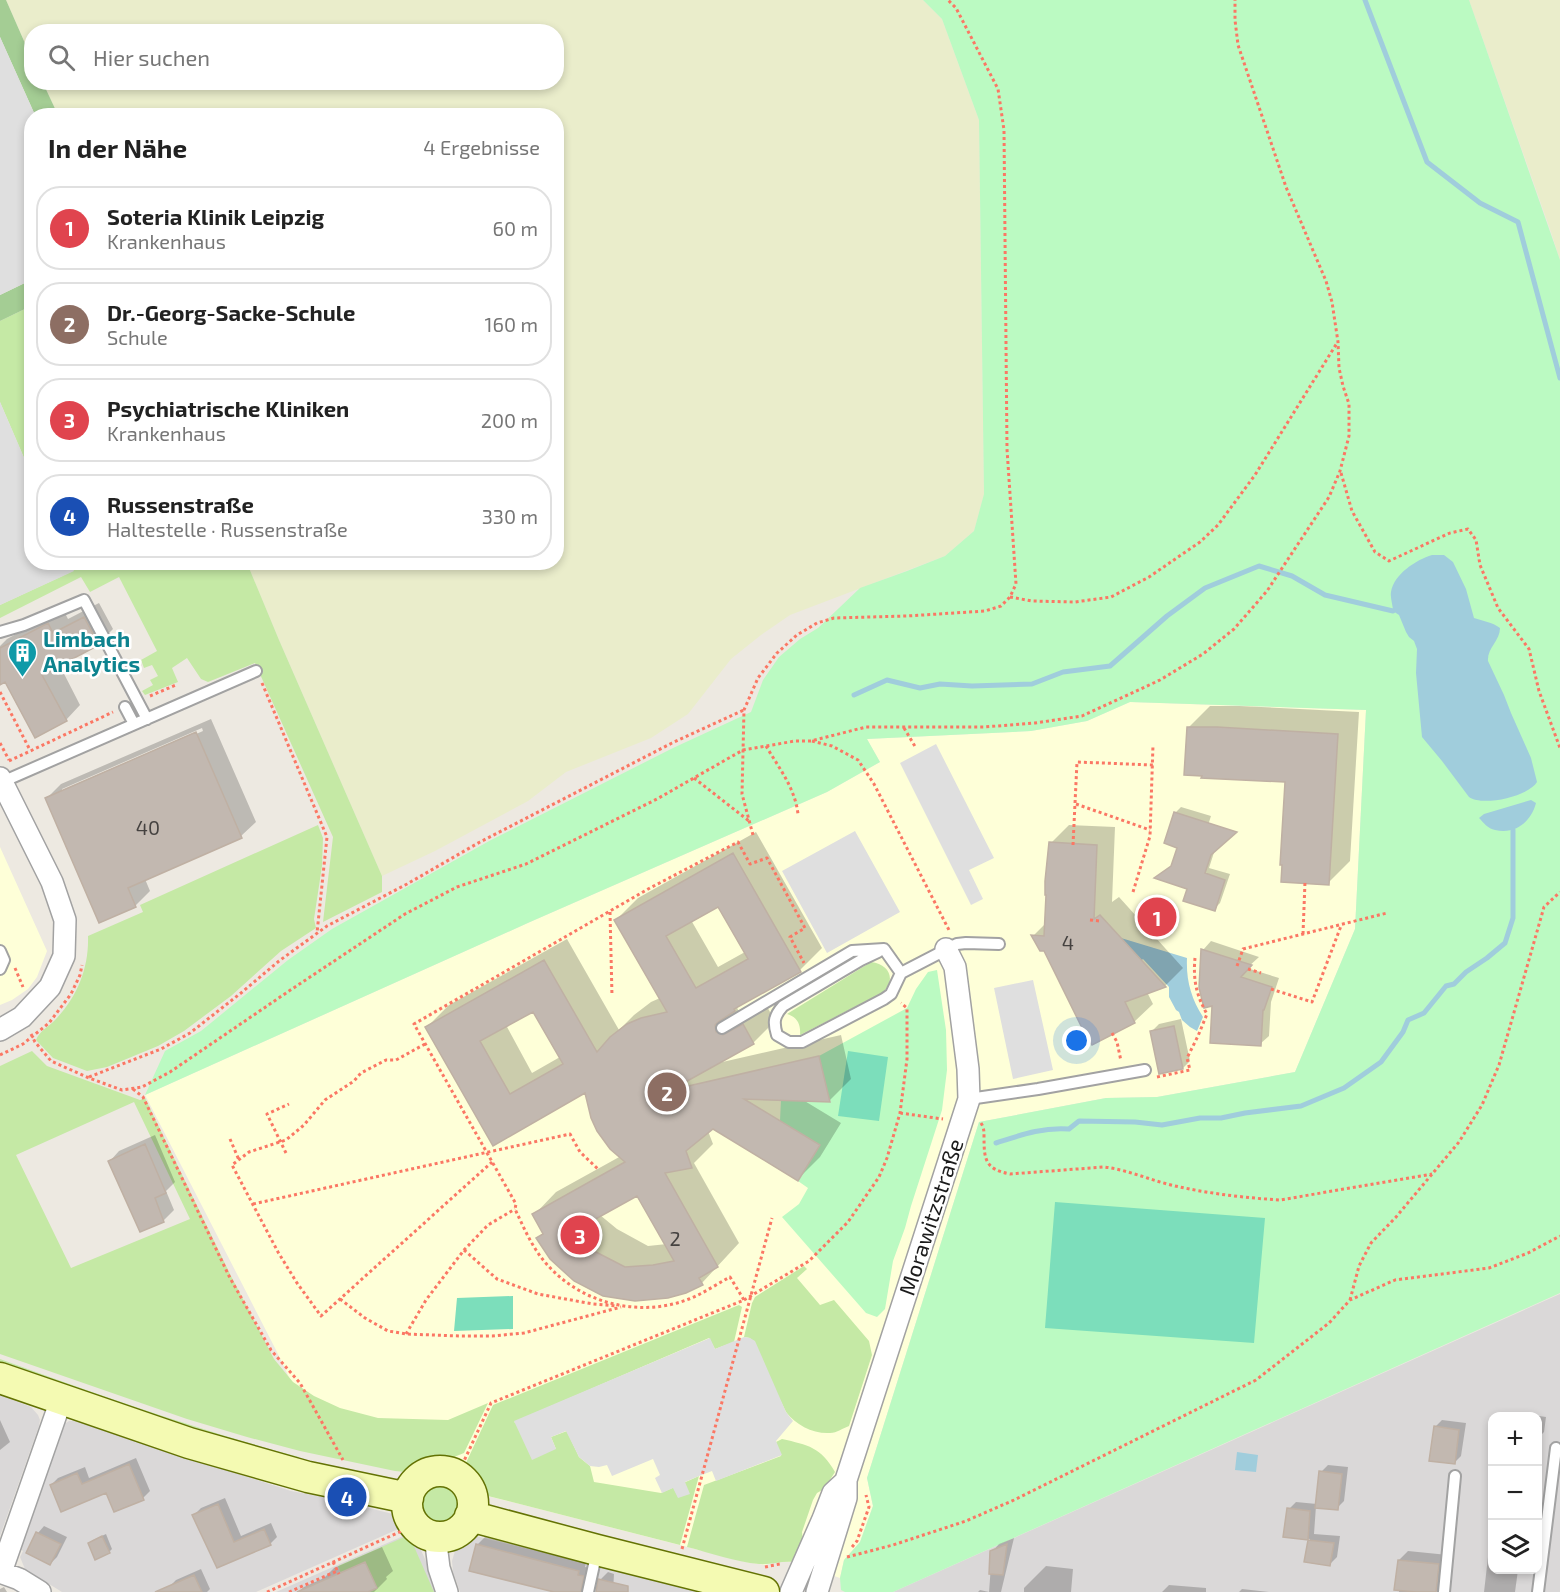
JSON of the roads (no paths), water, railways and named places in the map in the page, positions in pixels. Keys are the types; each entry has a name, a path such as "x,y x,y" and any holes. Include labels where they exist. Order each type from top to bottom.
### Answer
{"street":[{"path":"0,1030 22,1006 50,987 64,956 65,920 52,882 4,774"},
{"name":"Morawitzstraße","path":"817,1592 846,1498 846,1480 969,1112 968,1069 951,947"},
{"path":"0,1378 189,1443 415,1508 441,1536 453,1533 464,1526 470,1516 471,1493 459,1472 442,1471 427,1474 414,1483 415,1508 447,1592"},
{"path":"40,1592 19,1579 0,1572 61,1400"},
{"name":"Morawitzstraße","path":"790,1592 824,1519 833,1493 846,1480"},
{"path":"470,1516 764,1592"}],"lane":[{"path":"0,632 24,625 84,600 147,719"},
{"path":"4,774 147,719 256,671"},
{"path":"125,707 134,724"},
{"path":"884,949 783,1006 775,1014 774,1024 777,1035 789,1042 802,1042 891,994 901,973 951,947 966,943 999,944"},
{"path":"884,949 901,973"},
{"path":"722,1028 852,951 884,949"},
{"path":"969,1112 1038,1089 1145,1070"},
{"path":"1538,1592 1556,1448"},
{"path":"1444,1592 1455,1476"},
{"path":"588,1592 597,1550"}],"water":[{"path":"1432,555 1444,555 1453,562 1466,589 1474,618 1500,628 1498,637 1489,652 1488,661 1531,758 1537,782 1516,796 1484,801 1469,797 1422,737 1416,673 1417,649 1399,615 1393,611 1391,594 1396,579 1401,574 1419,560"},
{"path":"1531,800 1536,803 1534,810 1521,826 1515,829 1502,831 1492,829 1479,818 1484,814"},
{"path":"1121,938 1187,958 1190,989 1203,1017 1197,1031 1182,1020 1169,997 1169,987 1143,959 1139,962 1116,939"},
{"path":"1237,1452 1258,1455 1256,1472 1235,1470"}],"waterway":[{"path":"1365,0 1427,162 1480,203 1518,222 1560,378"},
{"path":"854,695 887,680 920,688 940,684 972,686 1032,684 1063,672 1110,666 1167,616 1205,588 1259,566 1292,576 1325,595 1393,611"},
{"path":"996,1143 1041,1130 1069,1129 1079,1121 1162,1125 1301,1106 1344,1088 1381,1062 1403,1032 1408,1020 1424,1013 1446,986 1454,984 1466,972 1505,943 1513,918 1513,830"}],"place":[{"name":"Limbach Analytics","path":"22,678"},
{"name":"Soteria Klinik Leipzig","path":"1157,917"},
{"name":"Dr.-Georg-Sacke-Schule","path":"667,1092"},
{"name":"Psychiatrische Kliniken","path":"580,1235"},
{"name":"Russenstraße","path":"347,1497"}]}
